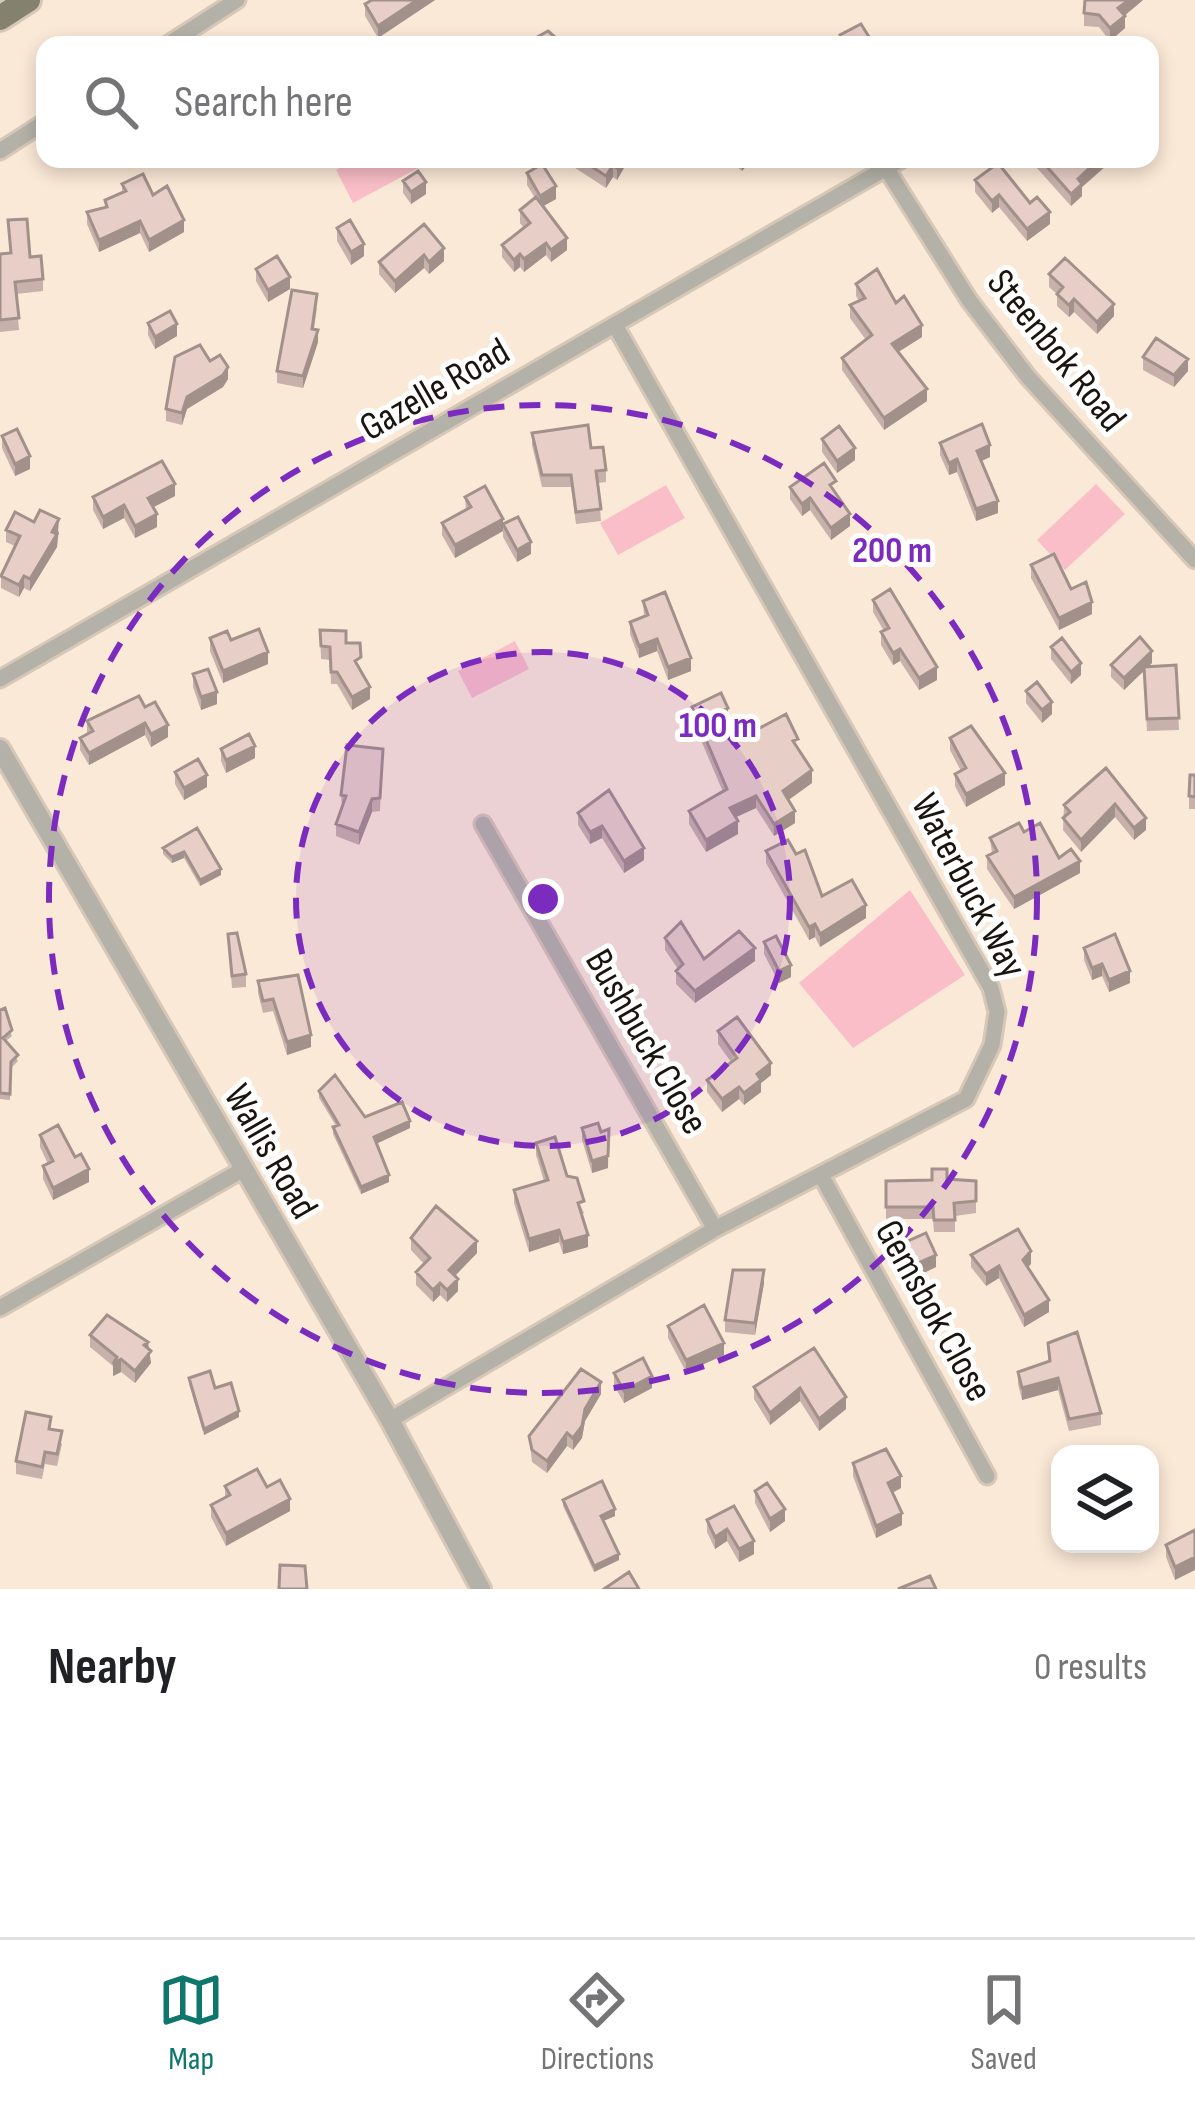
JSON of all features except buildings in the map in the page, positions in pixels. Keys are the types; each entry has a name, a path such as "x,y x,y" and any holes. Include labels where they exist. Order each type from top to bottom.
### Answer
{"main road":[{"path":"0,17 28,0"}],"street":[{"path":"180,36 237,0"},
{"path":"0,151 36,128"},
{"name":"Gazelle Road","path":"0,679 886,168"},
{"name":"Steenbok Road","path":"886,168 969,300 1028,376 1195,560"},
{"name":"Waterbuck Way","path":"390,1420 715,1229 966,1099 982,1075 997,1012 991,988 615,325"},
{"name":"Wallis Road","path":"0,749 390,1420 481,1589"},
{"name":"Bushbuck Close","path":"483,824 715,1229"},
{"path":"0,1308 242,1170"},
{"name":"Gemsbok Close","path":"822,1177 988,1476"}],"shaded area":[{"path":"340,168 418,168 353,203 336,170"},
{"path":"1096,484 1125,514 1065,570 1037,540"},
{"path":"666,485 685,518 618,555 600,523"},
{"path":"515,641 529,669 472,698 458,671"},
{"path":"910,890 965,975 853,1048 799,983"}]}
